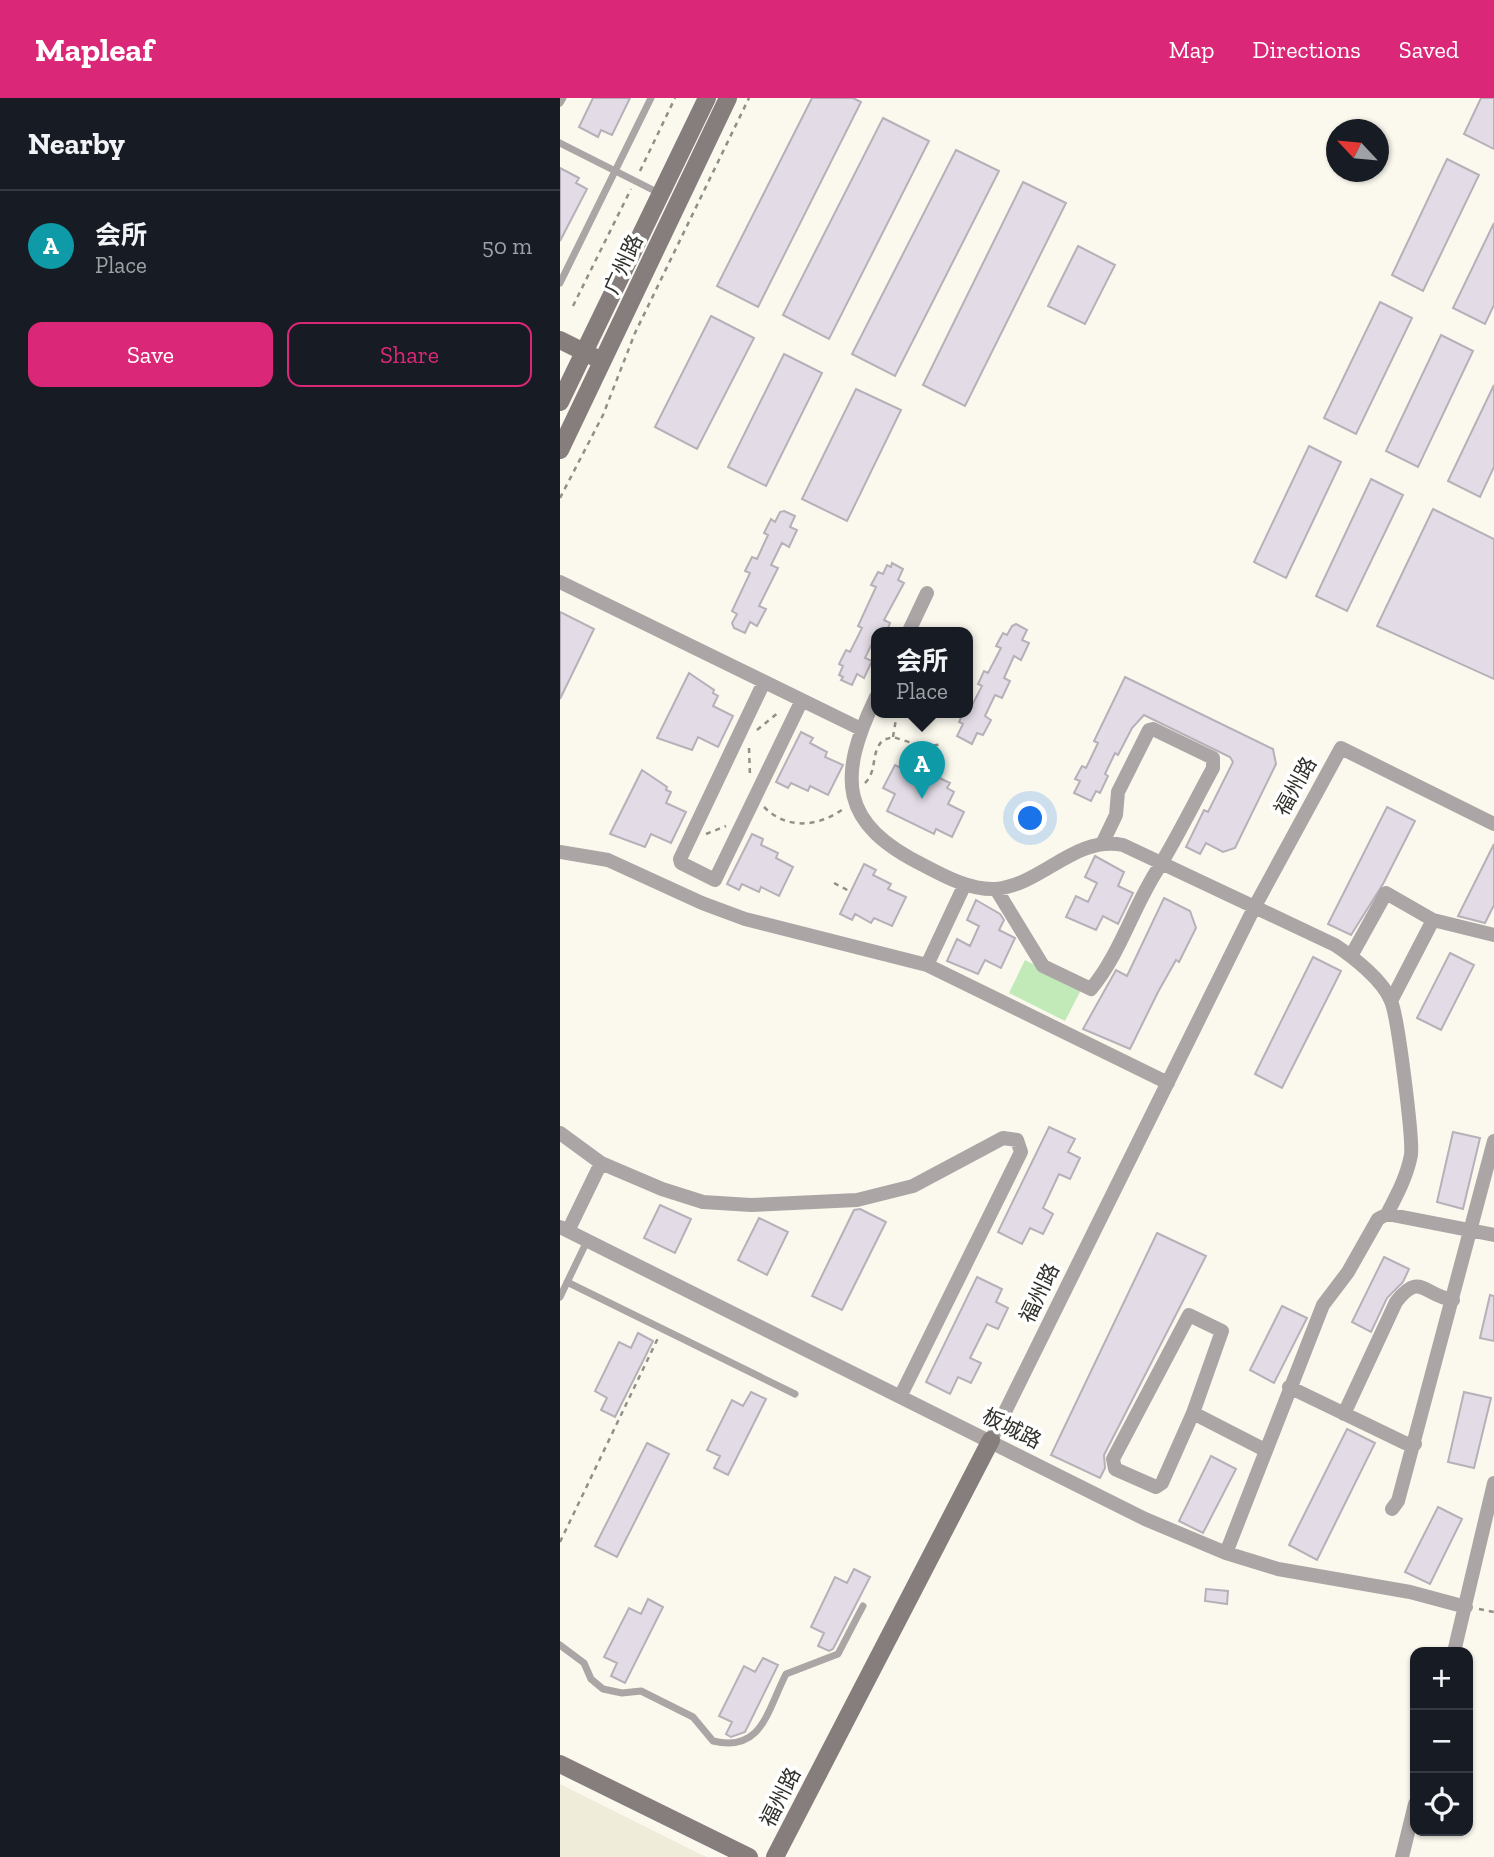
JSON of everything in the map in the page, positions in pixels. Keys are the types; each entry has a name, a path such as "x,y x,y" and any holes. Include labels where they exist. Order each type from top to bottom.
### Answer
{"street":[{"name":"广州路","path":"560,402 707,98"},
{"name":"广州路","path":"560,450 728,98"},
{"path":"560,340 603,362"},
{"path":"560,582 861,729"},
{"path":"911,627 927,593"},
{"path":"715,880 681,863 692,833 764,682"},
{"path":"702,904 802,700"},
{"path":"871,709 861,729 850,774 853,797 866,826 898,853 965,884 996,889 1029,877 1093,843 1123,845 1165,862 1351,956 1391,1000 1410,1129 1411,1153 1404,1181 1387,1214 1378,1219 1348,1272 1323,1305 1226,1553"},
{"path":"996,889 1043,966 1091,989 1123,942 1157,870 1165,862 1214,762 1213,758 1153,729 1147,734 1118,792 1116,815 1103,842"},
{"name":"福州路","path":"775,1857 991,1440 1255,906 1341,748 1494,824"},
{"path":"560,852 608,860 702,904 745,919 927,965 1168,1083"},
{"path":"927,965 965,884"},
{"path":"1351,956 1386,892 1433,920 1494,935"},
{"path":"1391,1000 1433,920"},
{"path":"560,1133 601,1163 662,1189 703,1202 751,1205 857,1200 913,1186 1003,1138 1017,1140 1021,1152 901,1395"},
{"path":"1392,1509 1398,1501 1415,1444 1494,1141"},
{"path":"564,1229 601,1163"},
{"path":"1387,1214 1494,1235"},
{"name":"板城路","path":"564,1229 1145,1519 1226,1553 1278,1569 1410,1592 1466,1607"},
{"path":"1344,1414 1396,1302 1406,1289 1413,1284 1424,1286 1438,1297 1453,1300"},
{"path":"1189,1315 1222,1331 1194,1413 1162,1483 1156,1488 1115,1469 1113,1459 1189,1315"},
{"path":"1289,1387 1405,1443 1415,1444"},
{"path":"1194,1413 1265,1450"},
{"path":"1455,1647 1494,1483"},
{"path":"560,1764 750,1857"},
{"path":"1402,1857 1410,1824"}],"lane":[{"path":"560,103 562,98"},
{"path":"560,282 651,98"},
{"path":"560,143 660,193"},
{"path":"560,1297 587,1240"},
{"path":"567,1282 795,1394"},
{"path":"560,1645 584,1663 591,1679 603,1689 622,1693 641,1691 693,1717 713,1741 743,1744 754,1736 786,1674 838,1654 863,1606"}],"path":[{"path":"573,306 676,98"},
{"path":"560,498 603,415 635,334 749,98"},
{"path":"752,735 765,721 782,711"},
{"path":"893,737 896,718"},
{"path":"750,740 748,765 755,796 777,818 798,824 831,817 853,797 871,777 879,743 893,737 925,747 943,744"},
{"path":"692,833 715,832 726,826"},
{"path":"834,883 851,892"},
{"path":"560,1542 662,1329"}],"shaded area":[{"path":"560,1784 698,1853 707,1857 560,1857"}],"green space":[{"path":"1025,960 1082,988 1065,1021 1009,993"}],"building":[{"path":"593,98 630,98 612,135 601,130 598,137 579,127"},
{"path":"812,98 853,98 861,102 758,307 717,286"},
{"path":"1481,98 1494,98 1494,149 1464,134"},
{"path":"883,118 929,141 829,339 783,315"},
{"path":"956,150 999,171 895,376 852,354"},
{"path":"1447,159 1479,175 1423,291 1392,275"},
{"path":"560,168 579,178 576,183 587,189 560,241"},
{"path":"1023,182 1066,203 965,406 923,385"},
{"path":"1494,223 1494,305 1485,324 1453,308"},
{"path":"1078,246 1115,265 1085,324 1048,306"},
{"path":"1380,302 1412,318 1356,434 1324,418"},
{"path":"711,316 754,338 697,449 655,427"},
{"path":"1441,335 1473,351 1418,467 1386,451"},
{"path":"784,354 822,373 766,486 728,467"},
{"path":"1494,385 1494,467 1480,497 1448,481"},
{"path":"856,389 901,410 847,521 802,499"},
{"path":"1309,446 1341,462 1286,578 1254,562"},
{"path":"1371,479 1403,495 1347,611 1316,596"},
{"path":"1433,509 1494,539 1494,679 1377,626"},
{"path":"780,512 795,516 790,527 797,530 789,547 782,543 771,565 778,568 759,606 766,609 757,626 750,622 745,633 734,628 732,623 737,614 732,611 750,573 745,571 752,557 757,559 768,535 764,533 771,519 775,522"},
{"path":"892,563 903,569 898,580 904,583 884,620 890,623 888,627 871,627 871,646 865,658 871,663 864,678 857,674 852,685 841,680 843,677 839,675 843,666 839,664 846,650 850,652 862,628 858,626 876,587 871,585 878,572 883,574 887,565 891,567"},
{"path":"560,612 594,629 560,699"},
{"path":"1016,624 1027,630 1022,640 1029,643 1021,660 1014,656 1004,678 1010,681 1002,698 995,695 985,716 991,720 983,735 977,733 972,744 957,736 963,724 959,722 961,718 973,718 973,703 982,686 978,684 984,671 988,673 1001,648 996,646 1003,633 1007,635"},
{"path":"689,673 714,690 713,693 718,696 713,706 733,716 718,747 698,737 692,750 657,738"},
{"path":"1125,677 1273,749 1276,764 1235,848 1223,852 1206,843 1200,854 1186,847 1204,810 1208,812 1233,762 1230,757 1144,715 1132,728 1118,755 1115,753 1100,793 1096,791 1091,801 1074,793 1080,781 1075,779 1082,766 1086,768 1098,743 1094,741"},
{"path":"801,732 813,738 810,743 827,752 825,757 843,765 828,795 810,786 808,791 791,783 788,788 776,782"},
{"path":"910,764 950,783 947,788 954,792 948,804 964,812 952,837 936,829 934,834 887,811 895,794 883,788 895,765 907,771"},
{"path":"642,770 671,792 666,803 686,812 671,843 651,834 645,847 610,834"},
{"path":"1387,807 1415,821 1383,884 1351,935 1328,924"},
{"path":"752,834 763,839 761,845 778,853 776,858 793,867 779,896 761,887 759,892 742,884 739,890 727,884"},
{"path":"1494,844 1494,905 1485,923 1458,916"},
{"path":"1095,856 1124,872 1118,886 1133,893 1118,924 1103,916 1096,930 1066,917 1076,896 1088,902 1097,883 1085,877"},
{"path":"864,864 876,870 873,875 891,884 888,889 906,897 892,926 874,918 871,923 855,914 852,920 840,914"},
{"path":"1164,898 1190,911 1196,928 1179,962 1176,960 1158,992 1130,1049 1083,1029 1116,970 1127,976"},
{"path":"976,900 1000,914 1004,920 999,930 1015,938 1001,968 985,960 978,974 947,961 957,939 970,946 979,926 967,920"},
{"path":"1450,953 1474,965 1441,1030 1417,1018"},
{"path":"1313,957 1341,971 1282,1088 1255,1074"},
{"path":"1049,1127 1075,1139 1068,1152 1080,1158 1070,1179 1059,1174 1043,1208 1053,1214 1043,1234 1030,1228 1022,1244 998,1232"},
{"path":"1453,1132 1480,1138 1463,1209 1437,1202"},
{"path":"660,1205 691,1219 675,1253 644,1238"},
{"path":"860,1209 886,1222 842,1310 812,1296 854,1210"},
{"path":"759,1218 788,1232 767,1275 738,1260"},
{"path":"1157,1233 1206,1256 1104,1455 1105,1468 1100,1478 1051,1455"},
{"path":"1384,1257 1409,1269 1403,1282 1387,1298 1371,1332 1352,1322"},
{"path":"977,1277 1002,1289 996,1302 1008,1308 998,1329 987,1324 970,1358 981,1363 971,1383 958,1377 950,1394 926,1382"},
{"path":"1490,1295 1494,1296 1494,1341 1480,1338"},
{"path":"1282,1306 1307,1318 1274,1383 1250,1370"},
{"path":"638,1333 653,1341 615,1417 601,1410 607,1398 595,1391 619,1342 631,1348"},
{"path":"751,1392 766,1399 728,1475 714,1468 720,1456 707,1450 732,1400 743,1406"},
{"path":"1464,1392 1491,1398 1474,1468 1448,1462"},
{"path":"1347,1429 1375,1443 1317,1560 1289,1545"},
{"path":"647,1443 669,1454 617,1557 595,1546"},
{"path":"1211,1456 1236,1469 1203,1533 1179,1521"},
{"path":"1438,1507 1462,1519 1430,1584 1405,1572"},
{"path":"854,1569 870,1577 833,1649 829,1651 818,1646 824,1633 811,1627 835,1577 847,1583"},
{"path":"1206,1589 1228,1591 1227,1604 1205,1601"},
{"path":"648,1599 663,1607 625,1683 611,1676 617,1663 604,1657 629,1608 641,1614"},
{"path":"763,1658 778,1665 745,1732 731,1737 726,1734 732,1722 719,1716 744,1666 755,1672"}],"place":[{"name":"会所","path":"922,799"}]}
